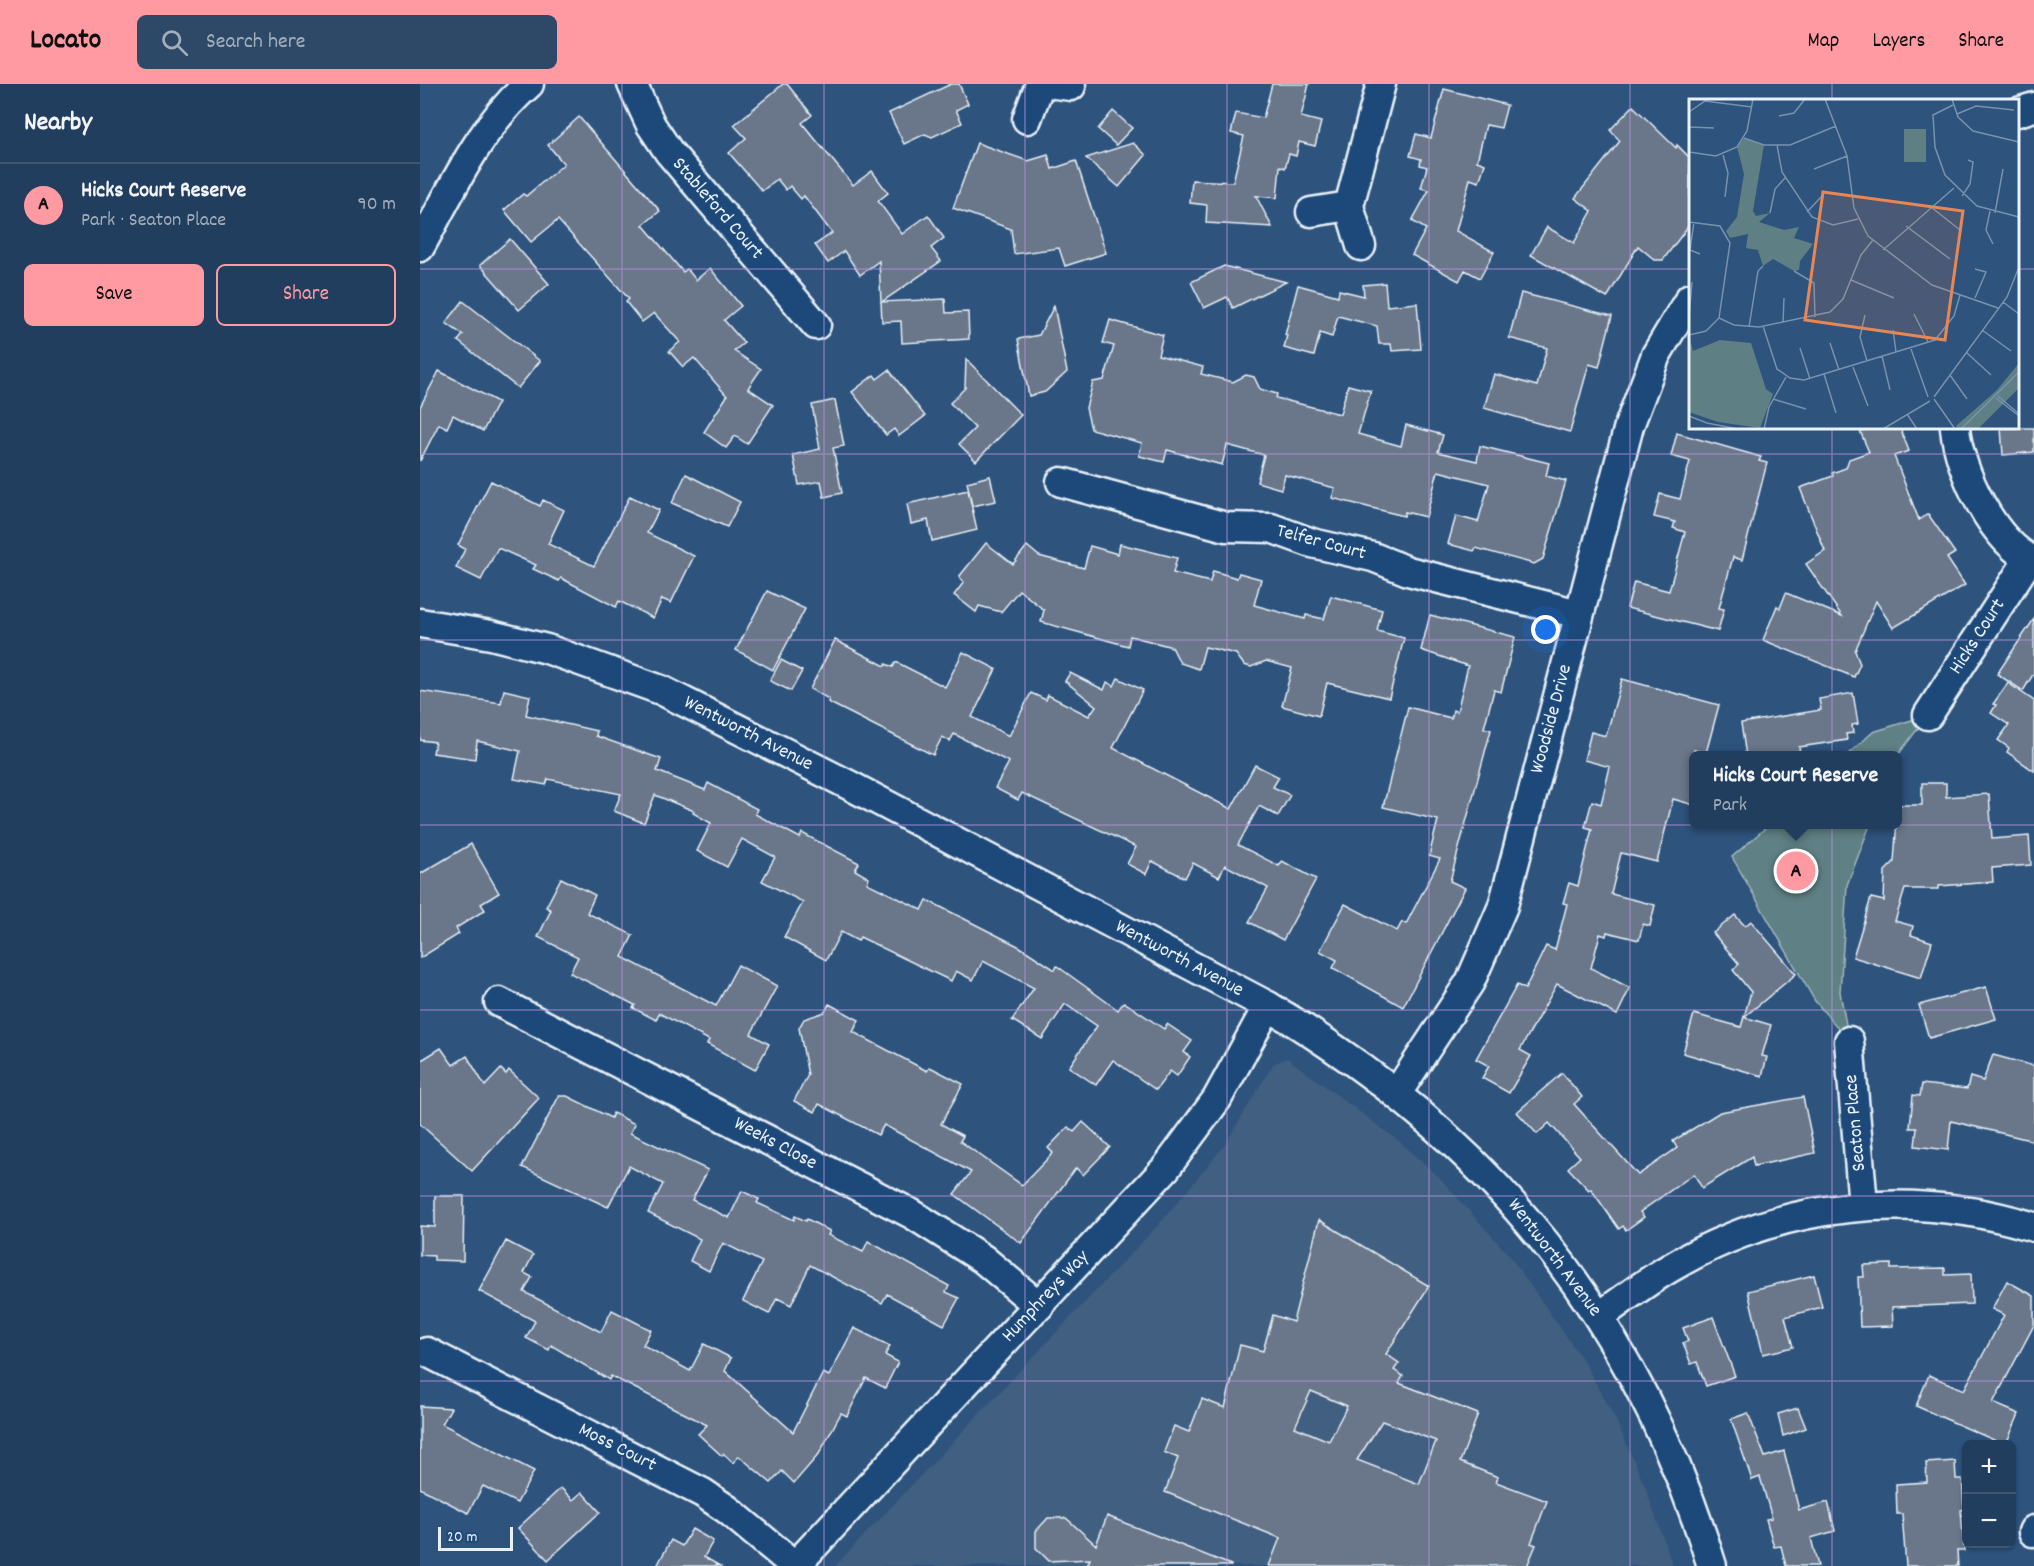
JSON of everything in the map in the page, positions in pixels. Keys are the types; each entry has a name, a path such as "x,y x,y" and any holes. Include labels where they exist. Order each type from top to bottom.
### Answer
{"street":[{"path":"420,247 484,134 505,107 529,84"},
{"name":"Stableford Court","path":"632,84 651,124 669,152 816,325"},
{"path":"1027,119 1040,84"},
{"path":"1361,246 1349,206 1381,84"},
{"path":"2019,112 2034,106"},
{"path":"1311,212 1349,206"},
{"name":"Woodside Drive","path":"1397,1093 1454,1010 1470,982 1495,927 1510,881 1629,426 1642,387 1667,335 1689,300"},
{"path":"1955,429 1963,466 1979,500 2001,531 2032,560"},
{"name":"Telfer Court","path":"1061,482 1226,527 1271,528 1312,543 1373,557 1408,571 1579,614"},
{"name":"Hicks Court","path":"1928,715 2032,560"},
{"name":"Wentworth Avenue","path":"420,622 491,635 547,650 661,690 849,785 1268,1006 1310,1031 1397,1093 1452,1139 1496,1183 1535,1227 1575,1279 1662,1428 1682,1476 1712,1566"},
{"name":"Weeks Close","path":"499,1002 912,1214 983,1259 1039,1306"},
{"name":"Humphreys Way","path":"795,1566 1039,1306 1190,1138 1234,1069 1268,1006"},
{"name":"Seaton Place","path":"1849,1041 1863,1205"},
{"path":"1599,1317 1670,1268 1738,1235 1790,1219 1863,1205 1900,1204 1973,1211 2034,1227"},
{"name":"Moss Court","path":"427,1352 703,1493 728,1510 795,1566"}],"shaded area":[{"path":"1287,1058 1399,1141 1440,1178 1509,1255 1583,1360 1616,1420 1645,1486 1673,1566 835,1566 1160,1223 1224,1146 1273,1064"}],"green space":[{"path":"1928,715 1901,751 1852,751 1873,732"},
{"path":"1764,829 1868,829 1847,885 1840,992 1849,1041 1815,1001 1732,857"}],"building":[{"path":"783,84 787,84 812,115 802,123 853,185 872,171 888,193 878,201 902,234 928,215 944,238 931,248 941,261 882,302 945,299 946,313 968,312 969,339 902,343 901,321 882,322 879,261 860,275 844,251 828,263 815,245 832,233 804,196 801,199 790,186 786,190 777,179 762,191 729,153 746,138 734,125"},
{"path":"951,84 959,84 968,104 956,110 962,123 932,137 925,134 904,144 889,113"},
{"path":"1272,84 1309,84 1301,117 1321,122 1315,146 1299,142 1296,156 1289,154 1285,168 1280,166 1277,198 1256,196 1272,227 1206,223 1207,205 1190,203 1192,180 1233,182 1244,136 1231,133 1236,113 1263,118"},
{"path":"1444,89 1507,105 1501,128 1486,125 1477,161 1485,164 1479,182 1470,179 1456,231 1494,252 1480,278 1465,270 1459,281 1412,255 1426,229 1412,221 1429,190 1421,188 1427,167 1420,165 1421,159 1410,156 1416,134 1431,138"},
{"path":"1633,106 1676,148 1677,145 1689,157 1689,225 1663,260 1655,260 1638,246 1607,298 1531,255 1547,227 1574,243 1592,211 1575,198 1620,141 1610,130"},
{"path":"1113,111 1132,128 1116,145 1098,129"},
{"path":"579,117 660,211 643,225 683,272 687,269 696,280 710,268 741,306 724,320 744,343 734,351 761,369 748,388 773,405 747,444 735,436 726,448 704,432 727,396 694,358 683,367 669,351 680,342 654,313 642,322 626,302 629,299 558,220 531,242 504,210 523,194 526,196 564,164 548,145"},
{"path":"977,143 1028,161 1048,155 1052,169 1076,161 1106,253 1065,266 1059,248 1014,254 1011,229 953,208"},
{"path":"1133,143 1146,155 1119,187 1086,158"},
{"path":"510,239 549,284 519,310 480,265"},
{"path":"1224,266 1286,282 1233,308 1227,297 1204,308 1191,282"},
{"path":"1385,283 1387,306 1417,303 1421,349 1392,351 1391,344 1379,344 1377,326 1338,316 1332,337 1320,333 1314,356 1284,348 1287,335 1285,335 1298,285 1338,296 1339,290 1364,296 1363,285"},
{"path":"1521,293 1612,316 1599,367 1589,364 1570,432 1484,408 1494,374 1537,386 1547,348 1509,338"},
{"path":"463,301 540,361 518,388 458,341 463,335 446,323"},
{"path":"1054,306 1067,372 1045,392 1029,396 1018,339 1039,335"},
{"path":"1110,320 1163,335 1158,355 1203,367 1201,374 1233,382 1246,375 1254,377 1260,389 1277,394 1276,398 1340,414 1348,385 1371,391 1358,434 1401,446 1406,425 1443,435 1438,452 1477,461 1480,446 1549,463 1546,476 1566,481 1543,559 1534,564 1476,548 1474,551 1448,544 1456,516 1478,522 1489,484 1438,471 1426,517 1405,512 1404,516 1332,498 1335,488 1285,475 1281,489 1257,482 1264,455 1227,445 1222,465 1167,450 1164,462 1139,456 1142,443 1091,429 1086,408 1093,382 1104,380 1114,346 1103,343"},
{"path":"966,359 1021,415 976,461 959,444 975,428 950,403 965,388"},
{"path":"889,370 925,416 899,436 894,429 886,435 852,392 874,375 877,379"},
{"path":"439,371 498,402 483,431 453,415 447,428 439,424 420,461 420,407"},
{"path":"835,400 844,446 833,448 842,493 824,497 821,481 799,485 793,455 820,449 812,405"},
{"path":"2034,428 2034,452 2003,455 2001,429"},
{"path":"1900,429 1909,451 1894,456 1919,520 1928,514 1955,553 1947,558 1965,585 1893,628 1876,601 1855,651 1860,664 1854,677 1763,640 1777,606 1780,608 1786,593 1842,616 1806,564 1825,551 1800,488 1833,476 1832,473 1846,468 1849,459 1869,452 1860,431"},
{"path":"1677,433 1761,457 1759,461 1767,463 1742,560 1733,557 1719,608 1724,609 1718,631 1627,608 1634,582 1669,591 1685,532 1673,528 1675,522 1654,517 1660,494 1680,499 1690,461 1671,456"},
{"path":"686,474 740,502 727,527 672,503"},
{"path":"990,476 996,501 972,506 967,482"},
{"path":"491,481 540,506 543,500 564,510 548,544 594,566 630,496 659,510 647,533 694,556 671,603 662,599 653,618 619,601 616,607 561,578 559,581 533,569 536,565 498,548 481,580 456,568 465,549 458,545"},
{"path":"968,490 977,530 932,541 928,520 911,524 907,504"},
{"path":"986,543 1013,564 1027,546 1039,556 1084,568 1090,546 1118,554 1120,544 1177,558 1173,573 1210,582 1213,571 1237,578 1239,573 1261,579 1254,605 1305,619 1306,615 1324,619 1331,596 1382,610 1377,631 1404,638 1389,698 1327,683 1319,716 1282,706 1292,668 1266,661 1251,667 1244,665 1236,654 1205,647 1199,669 1180,663 1172,647 1130,636 1128,646 1041,622 1044,610 1019,590 1001,612 979,606 976,612 954,595 964,582 959,577"},
{"path":"767,591 805,609 773,670 736,650"},
{"path":"1430,615 1515,637 1501,692 1494,690 1484,728 1491,730 1450,881 1465,888 1403,1007 1333,968 1337,960 1320,951 1345,904 1397,931 1402,922 1406,924 1440,859 1429,856 1438,820 1383,807 1408,707 1451,718 1453,710 1457,712 1468,666 1421,650"},
{"path":"2034,619 2034,673 2023,691 1997,674"},
{"path":"835,640 885,666 886,664 893,667 896,662 945,687 963,652 996,669 972,717 1009,736 1031,693 1046,700 1048,695 1089,716 1096,706 1065,681 1070,673 1104,690 1107,682 1114,686 1118,678 1143,690 1113,748 1231,809 1255,765 1279,777 1273,787 1290,795 1278,816 1259,806 1238,845 1279,866 1282,861 1316,879 1283,940 1249,922 1268,888 1225,865 1219,877 1193,863 1185,878 1152,861 1146,874 1127,864 1136,847 1022,793 1018,800 995,788 1009,762 954,734 950,741 942,737 933,755 828,702 829,699 810,689"},
{"path":"781,660 802,671 791,691 770,681"},
{"path":"1622,679 1719,705 1707,751 1689,751 1689,804 1673,799 1657,862 1621,853 1611,894 1655,905 1650,926 1643,924 1639,940 1607,932 1606,936 1600,934 1591,968 1630,988 1617,1015 1557,984 1520,1050 1531,1056 1509,1093 1482,1078 1489,1066 1476,1059 1517,985 1525,989 1546,946 1555,950 1567,904 1563,903 1569,883 1578,886 1592,829 1585,827 1592,801 1601,804 1610,767 1584,760 1591,732 1606,736"},
{"path":"2008,683 2034,701 2034,771 2007,752 2009,748 1998,740 2009,725 1991,713 1996,705 1993,704"},
{"path":"504,690 530,696 526,715 597,731 596,736 661,759 657,771 705,790 708,783 757,809 755,814 800,838 802,833 859,863 855,870 869,878 867,883 922,910 927,900 1020,947 1055,970 1057,966 1118,1010 1124,1002 1164,1029 1167,1024 1192,1041 1184,1052 1190,1057 1177,1076 1170,1071 1156,1090 1113,1060 1096,1085 1069,1067 1097,1026 1065,1004 1042,1039 1012,1020 1034,988 983,961 973,980 956,971 951,981 860,937 858,941 841,932 826,960 784,937 803,902 762,881 775,857 742,839 727,867 697,851 711,823 693,813 694,811 655,795 644,823 614,811 621,794 548,779 546,785 514,779 520,751 477,741 475,759 433,753 435,742 420,740 420,691 501,703"},
{"path":"1853,693 1858,724 1852,725 1853,733 1846,734 1847,740 1799,747 1800,751 1745,751 1741,723 1821,710 1819,699"},
{"path":"1922,783 1946,783 1946,797 1989,794 1992,839 2029,836 2031,865 1992,868 1993,882 1939,886 1939,889 1905,889 1895,921 1913,926 1911,935 1932,942 1921,978 1853,957 1871,898 1884,901 1885,871 1894,862 1896,829 1902,829 1902,805 1922,805"},
{"path":"471,844 499,893 481,904 485,910 456,928 459,934 420,958 420,874"},
{"path":"561,878 595,895 587,913 633,935 622,957 716,1006 738,965 777,986 751,1034 769,1044 755,1070 707,1044 709,1040 659,1013 656,1020 633,1008 635,1005 570,973 578,957 538,937 551,910 546,907"},
{"path":"1735,915 1745,926 1751,921 1796,974 1744,1017 1751,992 1733,970 1739,964 1713,933"},
{"path":"1986,987 1996,1019 1929,1038 1919,1005"},
{"path":"829,1004 859,1020 853,1032 927,1071 930,1067 963,1084 941,1124 963,1136 960,1141 1022,1185 1053,1153 1048,1148 1068,1127 1074,1132 1083,1122 1110,1147 1083,1175 1076,1168 1021,1243 954,1194 971,1172 884,1125 878,1135 819,1104 815,1112 794,1101 808,1075 799,1028 804,1019 825,1012"},
{"path":"1694,1014 1741,1027 1744,1017 1771,1025 1762,1056 1767,1057 1762,1076 1683,1053"},
{"path":"441,1048 453,1065 467,1056 485,1086 501,1069 506,1074 509,1070 539,1098 472,1171 420,1124 420,1061"},
{"path":"1993,1055 2034,1066 2034,1141 1951,1121 1948,1150 1915,1146 1917,1128 1910,1128 1913,1095 1920,1096 1922,1084 1967,1089 1970,1077 1983,1081"},
{"path":"1562,1073 1582,1097 1574,1104 1638,1175 1677,1148 1673,1141 1720,1112 1803,1097 1815,1153 1754,1166 1752,1157 1702,1188 1694,1174 1640,1212 1644,1217 1626,1230 1623,1226 1619,1229 1591,1189 1589,1190 1568,1168 1580,1157 1549,1123 1537,1134 1517,1112"},
{"path":"559,1096 567,1096 611,1118 613,1113 635,1124 630,1133 708,1170 692,1200 729,1218 742,1191 759,1199 757,1203 794,1220 795,1216 806,1221 807,1219 830,1231 828,1235 863,1252 868,1241 949,1286 946,1292 959,1298 944,1325 887,1294 882,1303 810,1265 791,1305 777,1298 769,1314 743,1301 762,1262 723,1243 709,1271 690,1261 700,1239 648,1213 663,1184 629,1166 608,1207 522,1167"},
{"path":"435,1196 464,1196 463,1261 434,1260 434,1256 420,1255 420,1226 435,1227"},
{"path":"1319,1220 1429,1286 1386,1354 1399,1363 1394,1370 1403,1376 1399,1383 1478,1414 1460,1462 1498,1477 1496,1482 1547,1501 1531,1543 1536,1545 1527,1566 1269,1566 1280,1538 1165,1492 1178,1458 1164,1452 1174,1426 1189,1432 1202,1399 1225,1408 1240,1345 1263,1351 1273,1315 1293,1322","holes":["1311,1391 1347,1406 1329,1441 1295,1427","1382,1421 1436,1441 1419,1484 1357,1460"]},
{"path":"506,1241 533,1255 524,1273 532,1277 524,1292 601,1332 612,1310 651,1330 643,1345 690,1371 704,1344 731,1358 725,1371 793,1432 823,1373 829,1376 854,1328 890,1346 885,1355 898,1362 885,1388 866,1378 847,1416 841,1413 819,1454 794,1483 782,1471 771,1483 739,1456 733,1463 724,1454 722,1456 698,1434 707,1425 611,1376 609,1380 551,1345 549,1350 526,1338 535,1321 479,1291"},
{"path":"1891,1264 1891,1269 1945,1268 1945,1275 1971,1274 1972,1304 1892,1307 1893,1326 1860,1327 1858,1277 1864,1277 1863,1265"},
{"path":"1814,1275 1822,1307 1785,1317 1793,1347 1763,1354 1748,1291"},
{"path":"2007,1281 2034,1296 2034,1325 1993,1403 2019,1414 2008,1440 1994,1440 1916,1406 1929,1375 1964,1390 2004,1315 1992,1309"},
{"path":"1713,1317 1735,1376 1706,1386 1697,1362 1691,1364 1683,1343 1688,1341 1683,1328"},
{"path":"420,1406 451,1408 442,1424 534,1471 517,1503 483,1486 468,1513 420,1488"},
{"path":"1798,1408 1806,1428 1783,1436 1778,1414"},
{"path":"1748,1413 1765,1457 1784,1451 1799,1510 1828,1502 1835,1531 1811,1538 1818,1566 1786,1566 1781,1546 1774,1547 1766,1519 1772,1518 1760,1477 1752,1480 1731,1419"},
{"path":"1955,1461 1956,1479 1962,1479 1962,1548 1964,1551 1957,1551 1958,1566 1906,1566 1902,1514 1897,1514 1896,1484 1927,1482 1926,1463"},
{"path":"561,1488 573,1500 582,1492 600,1512 548,1560 518,1528"},
{"path":"1107,1516 1231,1566 1087,1566 1090,1559 1049,1561 1036,1548 1036,1531 1048,1518 1066,1518 1096,1545"},
{"path":"692,1529 713,1541 704,1557 720,1566 657,1566 671,1540 682,1546"}],"place":[{"name":"Hicks Court Reserve","path":"1796,871"}]}
